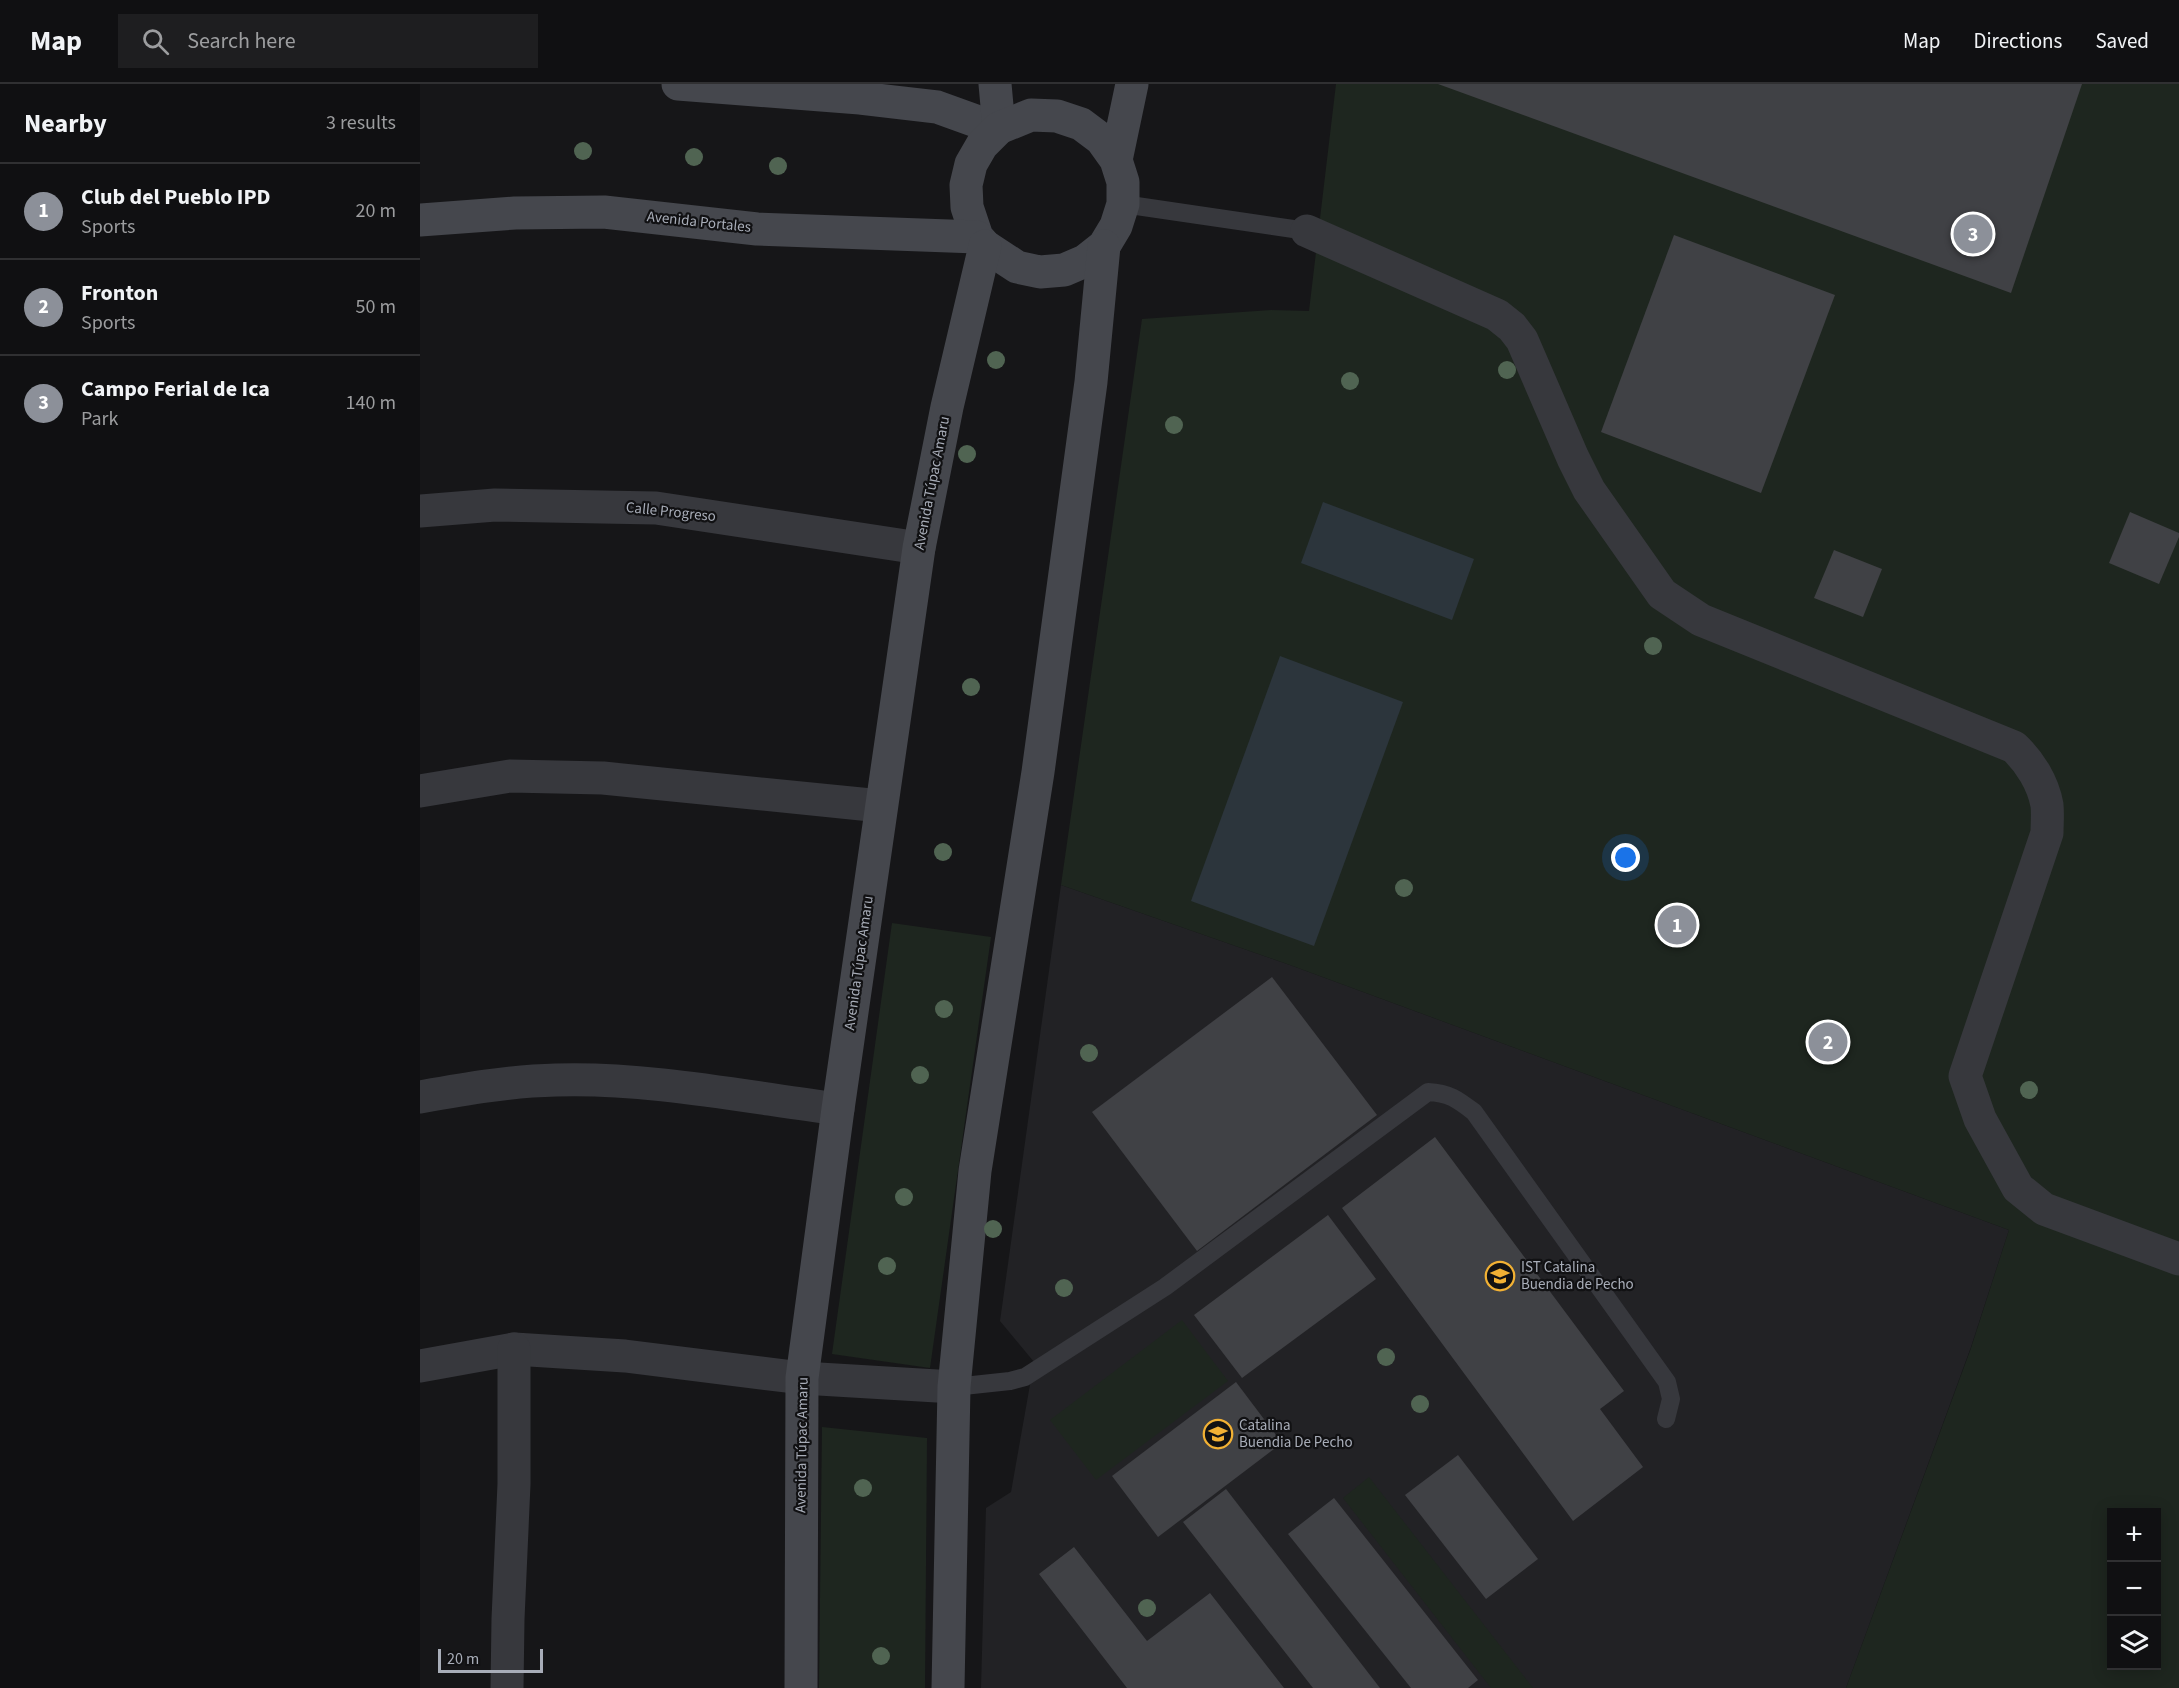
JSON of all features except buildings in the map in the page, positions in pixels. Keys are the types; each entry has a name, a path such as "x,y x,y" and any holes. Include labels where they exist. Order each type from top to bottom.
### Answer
{"main road":[{"path":"678,84 860,98 937,107 998,129"},
{"path":"995,84 998,129"},
{"path":"1116,160 1132,84"},
{"path":"1031,115 1057,116 1081,124 1101,139 1116,160 1123,182 1123,204 1116,226 1104,246 1085,261 1064,270 1040,272 1017,267 981,242 967,207 966,185 971,164 981,145 998,129 1031,115"},
{"name":"Avenida Portales","path":"420,220 515,213 604,212 757,229 981,242"},
{"name":"Avenida Túpac Amaru","path":"801,1688 802,1378 838,1109 919,548 981,242"},
{"path":"948,1688 954,1387 975,1171 1043,736 1091,382 1104,246"}],"street":[{"path":"1307,231 1497,315 1512,327 1522,340 1589,490 1662,594 1701,620 2014,747 2028,760 2047,805 2047,833 1965,1076 1980,1119 2018,1188 2044,1209 2179,1259"},
{"name":"Calle Progreso","path":"420,511 495,505 656,508 919,548"},
{"path":"420,791 510,776 603,778 882,806"},
{"path":"420,1097 501,1083 558,1080 653,1084 838,1109"},
{"path":"420,1365 514,1349 625,1356 802,1378 954,1387"},
{"path":"507,1688 514,1484 514,1349"}],"lane":[{"path":"1123,204 1307,231"},
{"path":"954,1387 1010,1381 1025,1377 1166,1287 1428,1092 1445,1093 1474,1112 1667,1382 1671,1399 1666,1419"}],"shaded area":[{"path":"1336,84 2179,84 2179,1688 1846,1688 1971,1348 2009,1230 1290,965 1061,885 1142,319 1271,310 1309,311"},
{"path":"1323,502 1474,559 1452,620 1301,563"},
{"path":"1280,656 1403,702 1314,946 1191,901"},
{"name":"IST Catalina Buendia de Pecho","path":"1061,885 1290,965 2009,1230 1971,1347 1846,1688 981,1688 986,1508 1011,1492 1034,1362 1000,1321"},
{"path":"892,923 991,937 930,1368 832,1354"},
{"path":"1182,1320 1228,1381 1096,1480 1050,1420"},
{"path":"822,1427 927,1438 925,1688 819,1688"},
{"path":"1369,1477 1533,1688 1491,1688 1343,1498"}],"place":[{"name":"Campo Ferial de Ica","path":"1973,234"},
{"name":"Club del Pueblo IPD","path":"1677,925"},
{"name":"Fronton","path":"1828,1042"},
{"name":"IST Catalina Buendia de Pecho","path":"1500,1276"},
{"name":"Catalina Buendia De Pecho","path":"1218,1434"}]}
